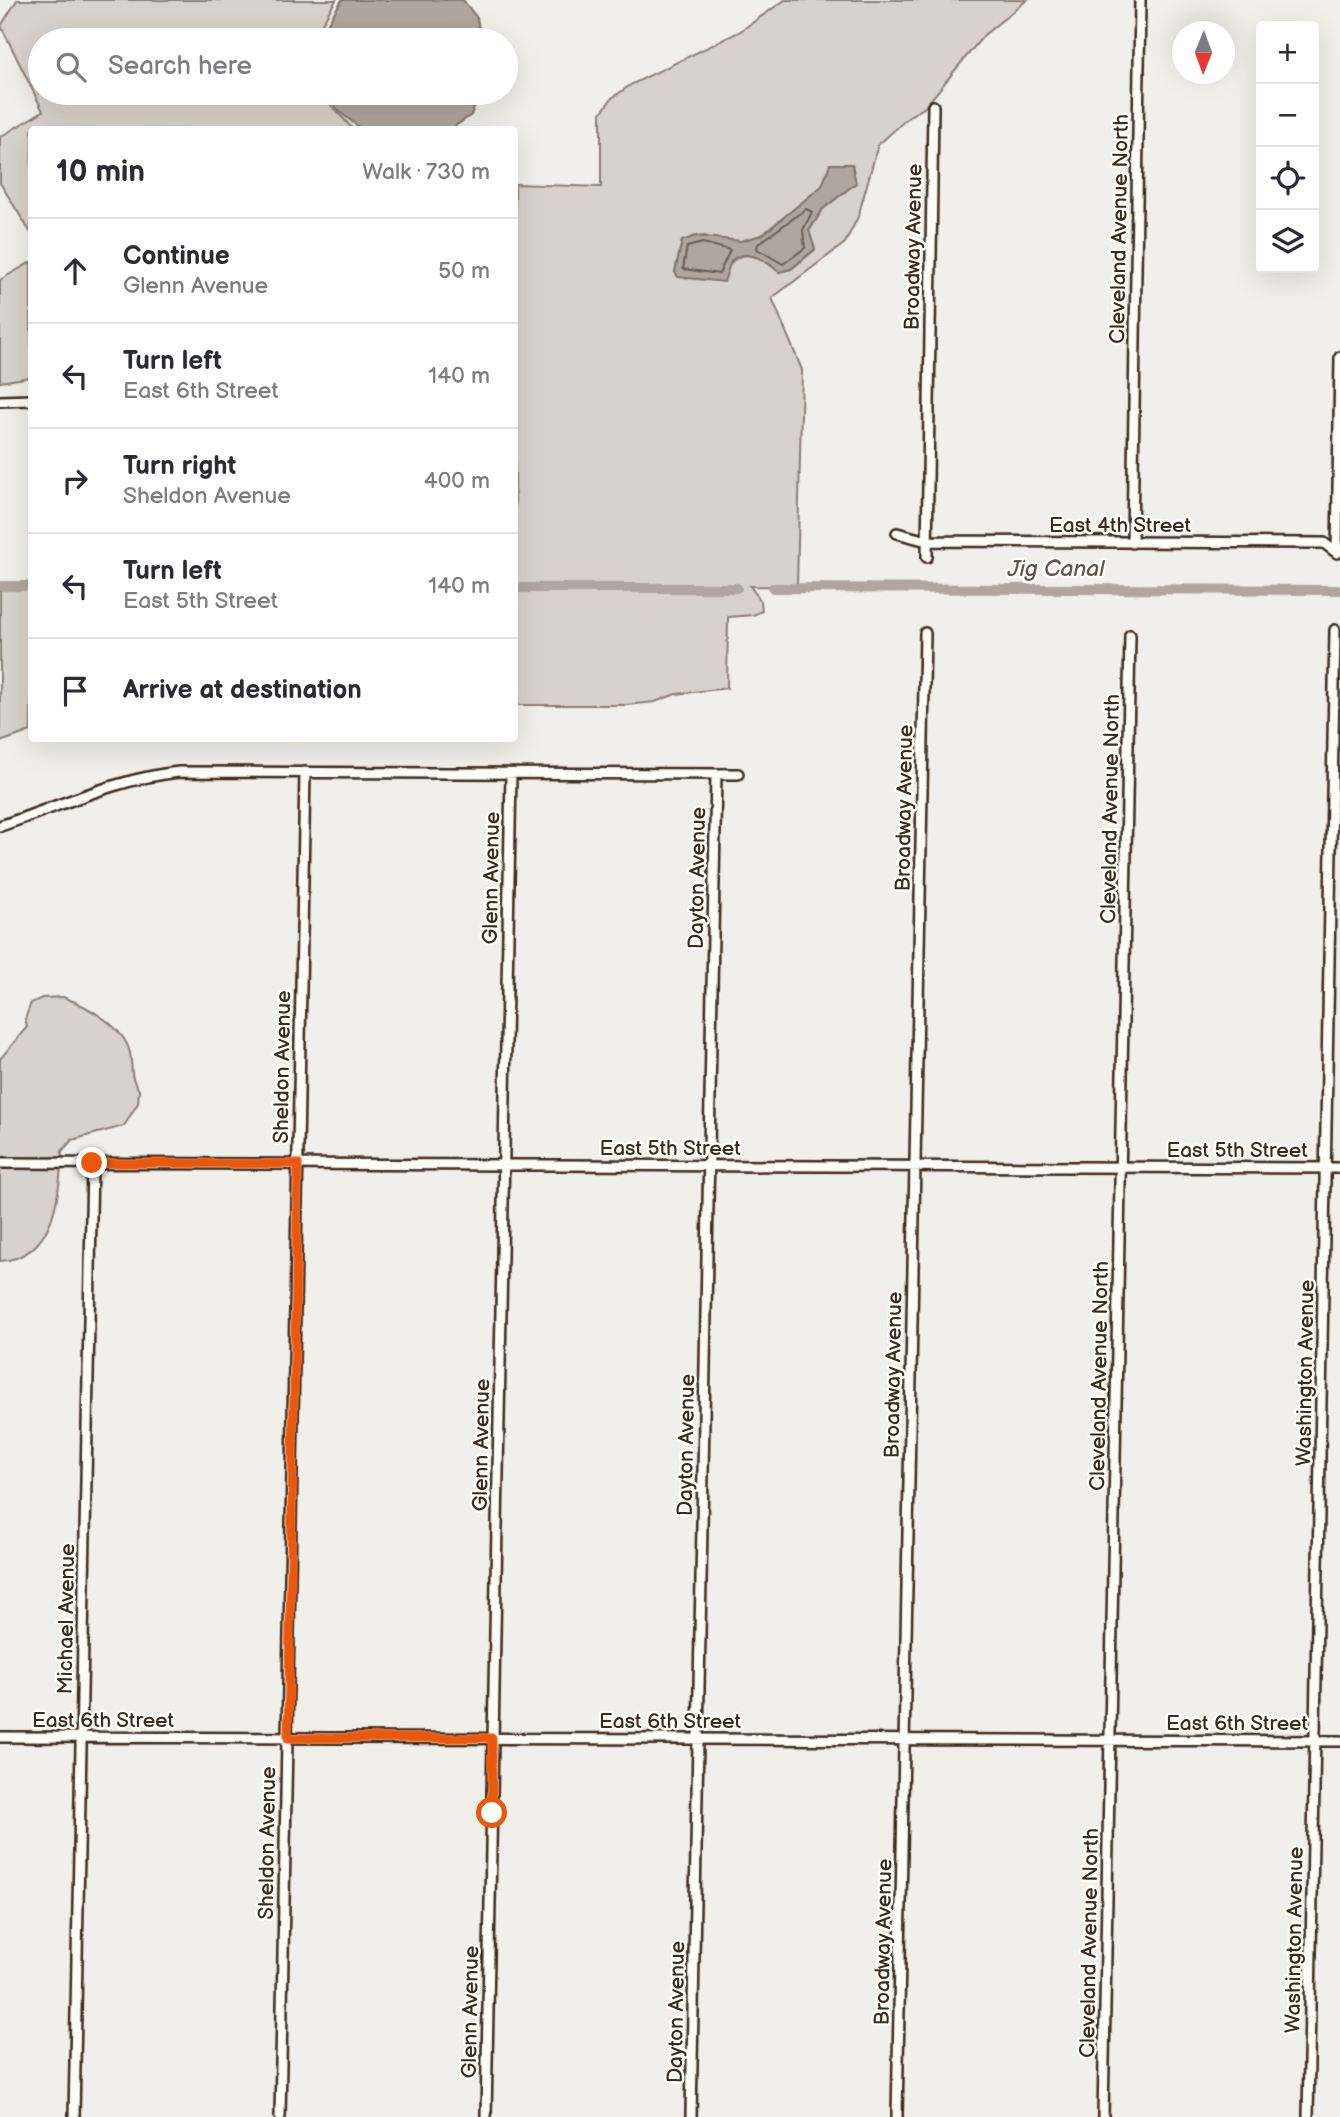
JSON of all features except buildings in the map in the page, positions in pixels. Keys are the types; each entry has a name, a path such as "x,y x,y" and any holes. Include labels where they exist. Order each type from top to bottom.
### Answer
{"street":[{"name":"Cleveland Avenue North","path":"1132,542 1140,0"},
{"name":"Broadway Avenue","path":"927,557 933,106"},
{"path":"1338,551 1340,357"},
{"path":"0,401 28,400"},
{"name":"East 4th Street","path":"897,533 926,541 1324,543 1338,551"},
{"name":"Washington Avenue","path":"1308,2117 1317,1741 1335,631"},
{"name":"Broadway Avenue","path":"897,2117 925,633"},
{"name":"Cleveland Avenue North","path":"1103,2117 1130,635"},
{"path":"0,826 151,776 179,772 738,774"},
{"name":"Sheldon Avenue","path":"280,2117 305,772"},
{"name":"Glenn Avenue","path":"486,2117 511,774"},
{"name":"Dayton Avenue","path":"691,2117 716,774"},
{"name":"East 5th Street","path":"0,1163 1340,1168"},
{"name":"Michael Avenue","path":"74,2117 92,1163"},
{"name":"East 6th Street","path":"0,1737 1340,1741"}],"shaded area":[{"path":"17,0 336,0 319,28 28,28 28,81 1,26"},
{"path":"785,0 1027,0 984,35 924,108 911,115 878,145 858,217 845,243 772,298 802,370 797,587 750,586 761,601 762,611 753,615 728,617 727,688 676,694 655,702 626,705 518,705 518,184 601,187 601,113 612,98 632,84 739,32","holes":["831,164 852,164 855,183 823,209 809,231 815,250 791,269 779,272 760,259 747,255 740,256 729,266 675,272 682,241 704,236 724,241 741,241 762,235 822,186"]},
{"path":"40,105 331,105 350,126 28,126 28,228 0,183 0,137 43,111"},
{"path":"28,264 28,377 0,382 0,280"},
{"path":"0,583 28,585 28,732 0,742"},
{"path":"63,997 103,1018 120,1034 130,1053 133,1077 139,1090 138,1103 124,1126 72,1140 62,1151 56,1203 43,1236 33,1248 18,1257 0,1261 0,1059 27,1027 25,1019 31,1003 42,998"}],"water":[{"path":"342,0 463,0 477,18 479,28 324,28"},
{"path":"334,105 475,105 471,115 455,126 357,126"},
{"path":"830,164 852,164 856,183 823,209 809,231 815,249 791,269 779,272 756,257 743,255 731,261 724,282 678,277 675,272 682,241 696,236 741,241 762,235 822,186"}],"waterway":[{"name":"Jig Canal","path":"0,586 28,586"},
{"name":"Jig Canal","path":"518,588 737,588"},
{"name":"Jig Canal","path":"773,588 1340,590"}],"route":[{"path":"92,1163 298,1164 288,1738 492,1738 492,1813"}]}
